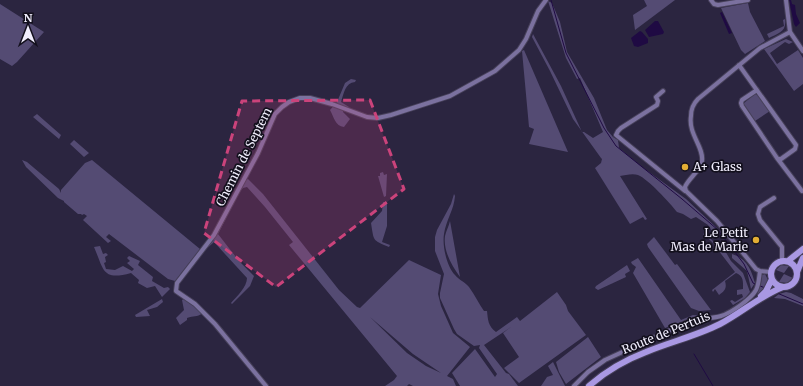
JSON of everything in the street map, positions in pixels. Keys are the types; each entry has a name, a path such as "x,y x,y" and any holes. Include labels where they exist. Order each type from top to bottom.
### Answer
{"main road":[{"path":"803,249 785,261 774,266 771,272 772,279 775,283 783,287 787,287 794,283 803,258"},
{"path":"785,261 794,265 797,272"},
{"name":"Route de Pertuis","path":"754,303 766,291 772,279"},
{"name":"Route de Pertuis","path":"589,386 619,364 712,327 783,287"}],"street":[{"name":"Chemin de Septem","path":"266,386 215,324 195,304 176,291 175,288 176,283 214,235 258,153 275,114 289,102 300,98 310,98 332,104 367,118 378,118 450,96 495,72 519,50 526,39 538,11 546,0"},
{"path":"711,0 714,4 718,5 748,0"},
{"path":"786,0 790,32 803,51"},
{"path":"686,191 685,185 701,166 702,161 701,152 691,128 690,117 692,107 698,99 760,48 790,32"},
{"path":"739,65 796,146 795,149 781,159 778,159"},
{"path":"757,90 742,100 741,104 778,159 802,191"},
{"path":"662,91 656,97 658,101 657,105 618,131 616,135 617,137 686,191 717,221 760,271 771,272"},
{"path":"774,198 760,207 758,216 761,222 782,247 785,261"},
{"path":"574,386 597,366 623,351 690,321 700,318 719,316 731,311 754,293 758,283 760,271"}],"highlighted area":[{"path":"370,100 404,189 276,287 204,233 242,101"}],"shaded area":[{"path":"644,0 675,0 635,30 633,15 647,6"},
{"path":"789,0 791,0 792,4 795,5 796,14 800,23 796,27 794,24"},
{"path":"548,1 552,3 560,22 567,52 594,98 607,130 618,140 619,148 686,199 721,232 716,237 708,225 696,217 691,219 677,212 653,186 642,177 634,174 620,176 647,219 645,220 643,217 630,224 595,168 601,163 602,159 582,132 593,138 603,132 580,78 577,79 566,58"},
{"path":"748,3 750,12 765,41 745,54 741,50 721,8"},
{"path":"0,4 44,32 12,66 0,59"},
{"path":"722,12 732,33 729,34 720,13"},
{"path":"785,19 785,27 781,32 769,38 767,34 784,26 783,20"},
{"path":"655,21 658,21 664,32 663,34 649,37 645,30"},
{"path":"640,31 648,39 648,43 638,47 634,46 631,38"},
{"path":"533,34 561,86 581,131 573,119 532,37"},
{"path":"786,39 793,42 789,44 785,42 770,53 777,64 798,50 803,58 803,84 794,91 764,49"},
{"path":"524,50 568,152 529,144 534,129 529,127 522,51"},
{"path":"351,79 356,80 347,86 341,102 349,107 349,109 343,108 343,112 350,119 344,127 337,123 330,110 337,102 345,83"},
{"path":"755,94 758,95 770,111 755,121 744,103"},
{"path":"37,114 61,135 59,139 33,117"},
{"path":"74,140 89,153 84,157 70,144"},
{"path":"22,160 27,162 59,189 61,193 61,190 85,163 92,160 200,249 175,281 168,279 109,234 106,237 111,241 108,243 83,220 87,216 84,214 78,214 64,201 58,198 26,167"},
{"path":"383,172 384,175 387,174 386,196 384,197 378,176 380,176 380,173"},
{"path":"248,179 263,194 339,290 357,307 360,308 409,260 441,275 438,294 441,306 453,333 470,347 447,376 453,379 456,386 413,386 409,384 407,386 385,386 397,376 289,245 293,242 247,187 240,191 218,234 239,261 254,276 250,286 232,304 231,303 244,288 247,278 214,242 202,253 245,180","holes":["370,317 413,354 441,373 426,366 407,353"]},
{"path":"454,194 453,206 444,234 446,256 452,271 469,287 484,311 487,311 489,323 493,330 496,332 517,317 520,321 557,292 566,305 568,311 586,335 519,383 504,368 519,357 503,333 511,327 484,345 518,386 460,386 452,373 475,349 495,377 497,374 479,348 480,345 474,346 457,334 440,298 444,274 435,251 435,237 437,230 451,204"},
{"path":"383,202 387,202 387,226 382,242 390,245 389,247 379,243 375,239 371,223 382,211"},
{"path":"450,221 460,277 451,263 445,247 445,236"},
{"path":"705,233 715,243 719,243 731,261 743,273 750,292 745,298 733,305 730,301 732,300 735,302 743,297 742,294 737,295 737,290 743,289 742,280 739,274 736,273 725,281 726,287 721,294 719,295 715,289 713,292 712,290 735,272 712,242 703,234"},
{"path":"654,237 675,265 677,264 711,310 699,311 691,308 648,247 647,244"},
{"path":"100,246 103,254 106,253 108,255 105,257 106,262 104,263 106,269 115,270 123,266 132,271 134,269 127,263 130,261 127,258 129,256 140,261 138,265 153,277 152,281 164,288 168,287 170,289 162,297 155,286 147,288 138,283 139,280 131,273 114,276 105,272 94,247"},
{"path":"732,254 748,265 755,283 751,289 747,271 732,258"},
{"path":"638,258 681,320 693,315 703,316 692,318 665,328 633,273 636,267 631,262"},
{"path":"627,265 630,271 625,274 626,277 598,290 595,288 596,286"},
{"path":"781,265 789,266 784,273 776,270"},
{"path":"765,274 768,280 766,286 757,295 762,275"},
{"path":"784,274 793,278 787,283 779,282"},
{"path":"786,292 803,299 803,306 785,299 774,298 779,294"},
{"path":"185,298 203,313 187,318 187,320 180,325 176,318 184,310 182,300"},
{"path":"162,299 163,302 157,307 147,310 150,316 136,317 135,315"},
{"path":"588,337 601,357 566,384 559,372 556,362"},
{"path":"553,362 565,386 541,386 547,377 553,375 548,366"}],"waterway":[{"path":"551,0 566,53 604,128 616,146 718,230 744,264 753,283 755,284"},
{"path":"758,285 765,288"},
{"path":"777,293 803,304"},
{"path":"694,354 713,386"}],"place":[{"name":"A+ Glass","path":"685,167"},
{"name":"Le Petit Mas de Marie","path":"756,240"}]}
